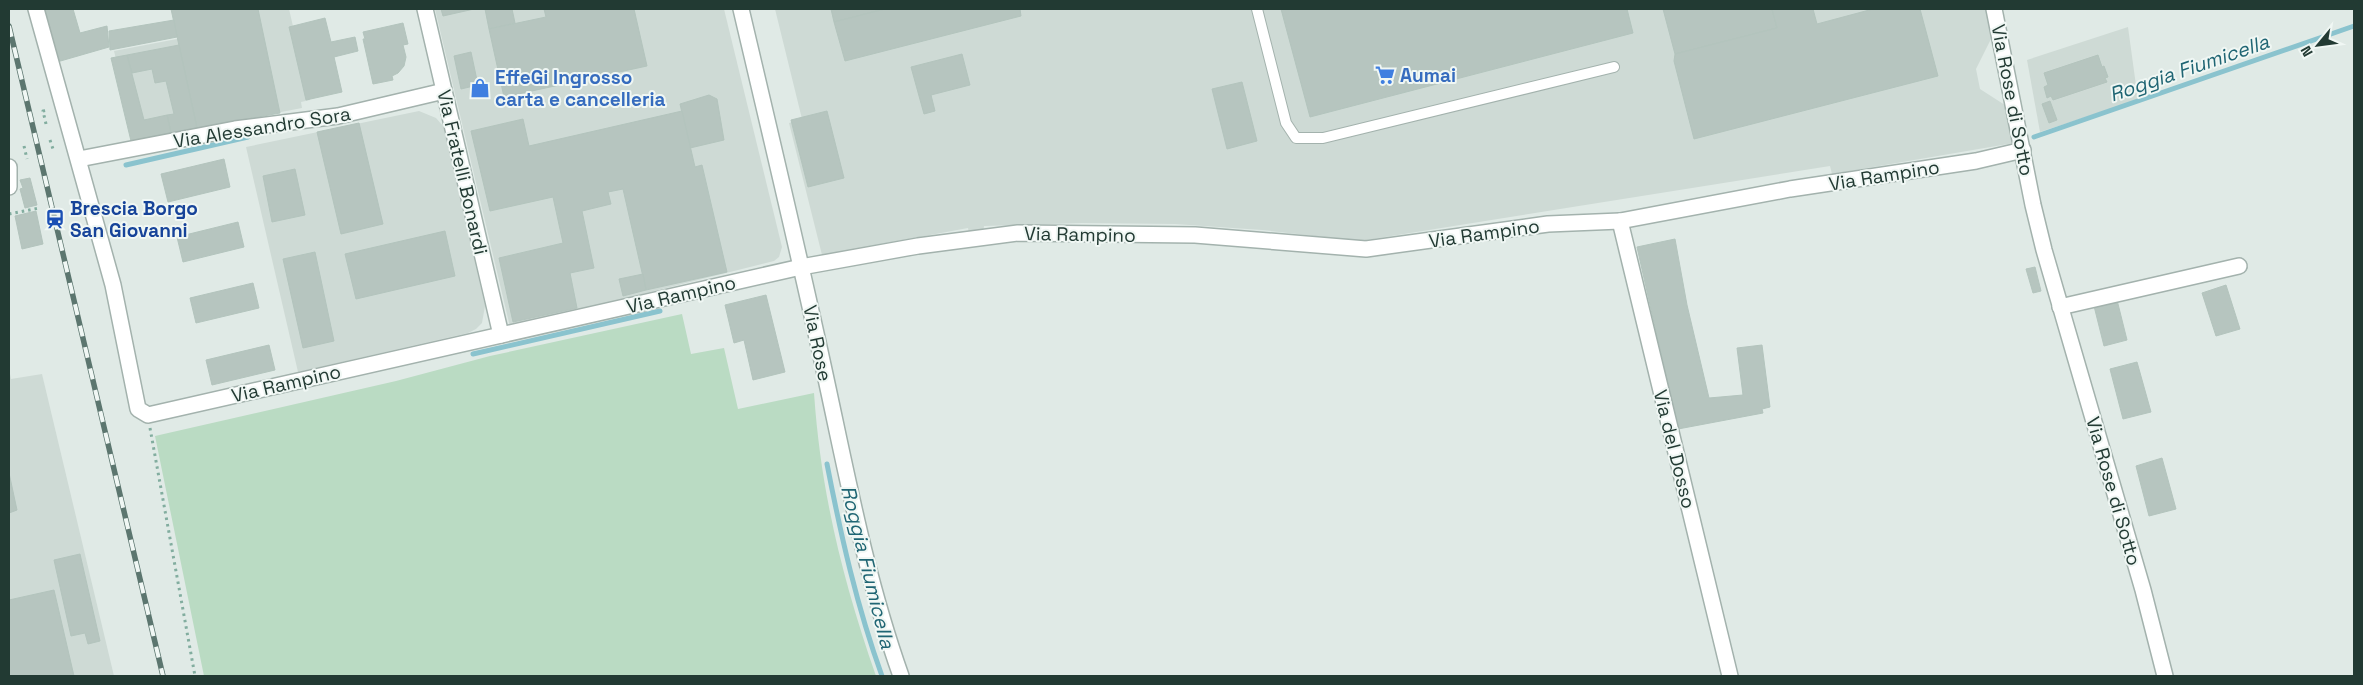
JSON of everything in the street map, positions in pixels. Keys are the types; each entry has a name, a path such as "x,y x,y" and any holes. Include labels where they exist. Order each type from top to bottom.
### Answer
{"street":[{"path":"36,9 113,285 138,409 148,415"},
{"name":"Via Fratelli Bonardi","path":"425,9 501,335"},
{"name":"Via Rose","path":"741,9 860,534 875,596 901,676"},
{"name":"Via Rose di Sotto","path":"1994,9 2033,205 2060,307 2143,590 2165,676"},
{"name":"Via Alessandro Sora","path":"79,159 235,129 338,116 444,91"},
{"name":"Via Rampino","path":"148,415 801,267 918,246 1018,233 1195,235 1366,249 1548,224 1620,221 1790,189 1976,161 2023,150"},
{"path":"9,167 9,187"},
{"name":"Via del Dosso","path":"1620,221 1730,676"},
{"path":"2060,307 2239,266"}],"lane":[{"path":"1257,9 1286,123 1296,138 1323,138 1614,67"}],"path":[{"path":"43,111 46,124"},
{"path":"50,140 54,152"},
{"path":"24,146 27,159"},
{"path":"9,214 39,208"},
{"path":"148,415 195,676"}],"shaded area":[{"path":"176,9 289,9 310,100 301,102 302,108 136,140 114,51 182,38"},
{"path":"435,9 724,9 782,247 779,257 774,261 510,327"},
{"path":"775,9 1987,9 1992,37 1976,69 1980,89 2008,107 2014,143 1832,174 1830,166 1360,241 1262,230 1175,224 1082,223 984,226 983,234 969,234 968,228 822,255 789,123 802,119"},
{"path":"2128,27 2138,100 2040,132 2027,60"},
{"path":"419,111 436,118 443,126 485,306 482,323 468,333 298,372 246,147"},
{"path":"9,369 11,379 42,374 114,676 9,676"}],"green space":[{"path":"682,314 691,354 724,348 738,409 814,393 822,466 835,537 853,606 876,676 204,676 155,436 396,381 490,356"}],"building":[{"path":"41,9 73,9 80,33 107,26 109,47 57,62"},
{"path":"171,9 258,9 280,113 197,128"},
{"path":"441,9 474,9 443,16"},
{"path":"485,9 512,9 515,23 489,29"},
{"path":"544,9 634,9 647,66 504,97 489,29 546,17"},
{"path":"831,9 885,9 834,22"},
{"path":"885,9 1020,9 1021,16 845,61 834,22"},
{"name":"Aumai","path":"1281,9 1627,9 1633,33 1310,117"},
{"path":"1663,9 1772,9 1777,28 1675,54"},
{"path":"1772,9 1813,9 1817,24 1873,9 1920,9 1938,76 1694,139 1674,61 1675,54 1777,28"},
{"path":"325,18 331,42 355,37 358,51 334,57 342,92 306,100 289,27"},
{"path":"174,20 177,37 110,50 109,31"},
{"path":"403,23 408,44 403,45 406,57 404,66 398,73 392,76 393,80 373,84 363,32"},
{"path":"179,45 197,128 171,133 167,115 174,114 166,81 155,83 152,69 132,73 127,55"},
{"path":"471,52 478,85 461,89 454,56"},
{"path":"962,54 970,85 931,95 935,111 924,114 911,67"},
{"path":"127,55 144,120 167,115 171,133 131,141 111,58"},
{"path":"2098,55 2108,77 2105,78 2107,82 2053,100 2051,96 2047,98 2044,87 2048,85 2044,73"},
{"path":"1242,82 1257,141 1227,149 1212,89"},
{"path":"709,95 717,99 724,140 690,148 680,104"},
{"path":"2050,101 2057,120 2049,123 2042,104"},
{"path":"682,111 695,167 702,165 727,272 646,290 623,189 608,192 611,204 582,211 594,268 570,273 577,308 513,322 499,258 563,243 553,197 490,211 471,131 523,119 529,146"},
{"path":"827,111 844,178 808,187 791,120"},
{"path":"359,123 383,224 341,234 317,132"},
{"path":"224,159 230,187 168,202 161,174"},
{"path":"295,169 305,215 272,222 263,176"},
{"path":"30,178 37,205 25,208 20,189 23,188 20,180"},
{"path":"36,211 43,244 22,249 15,216"},
{"path":"238,222 244,247 183,262 177,237"},
{"path":"445,231 455,276 356,299 345,254"},
{"path":"1675,239 1687,305 1709,398 1743,395 1737,348 1762,345 1770,407 1762,409 1763,413 1678,429 1637,247"},
{"path":"315,252 334,341 303,348 283,259"},
{"path":"2035,267 2041,291 2033,293 2026,269"},
{"path":"643,274 646,290 623,296 619,279"},
{"path":"253,283 259,308 196,323 190,298"},
{"path":"2226,285 2240,329 2216,336 2202,293"},
{"path":"766,295 785,372 753,380 744,340 734,343 725,305"},
{"path":"2117,300 2127,340 2104,346 2094,306"},
{"path":"269,345 275,370 212,385 206,360"},
{"path":"2137,362 2151,412 2123,419 2110,369"},
{"path":"2162,458 2176,509 2149,516 2136,466"},
{"path":"9,473 17,510 9,513"},
{"path":"80,554 100,641 88,644 85,633 71,636 54,560"},
{"path":"54,590 74,676 9,676 9,600"}],"waterway":[{"name":"Roggia Fiumicella","path":"2034,137 2354,26"},
{"name":"Roggia Fiumicella","path":"126,165 248,137"},
{"name":"Roggia Fiumicella","path":"473,354 660,311"},
{"name":"Roggia Fiumicella","path":"827,464 850,571 882,676"}],"railway":[{"path":"9,26 163,676"}],"place":[{"name":"Aumai","path":"1385,75"},
{"name":"EffeGi Ingrosso carta e cancelleria","path":"480,88"},
{"name":"Brescia Borgo San Giovanni","path":"55,219"}]}
